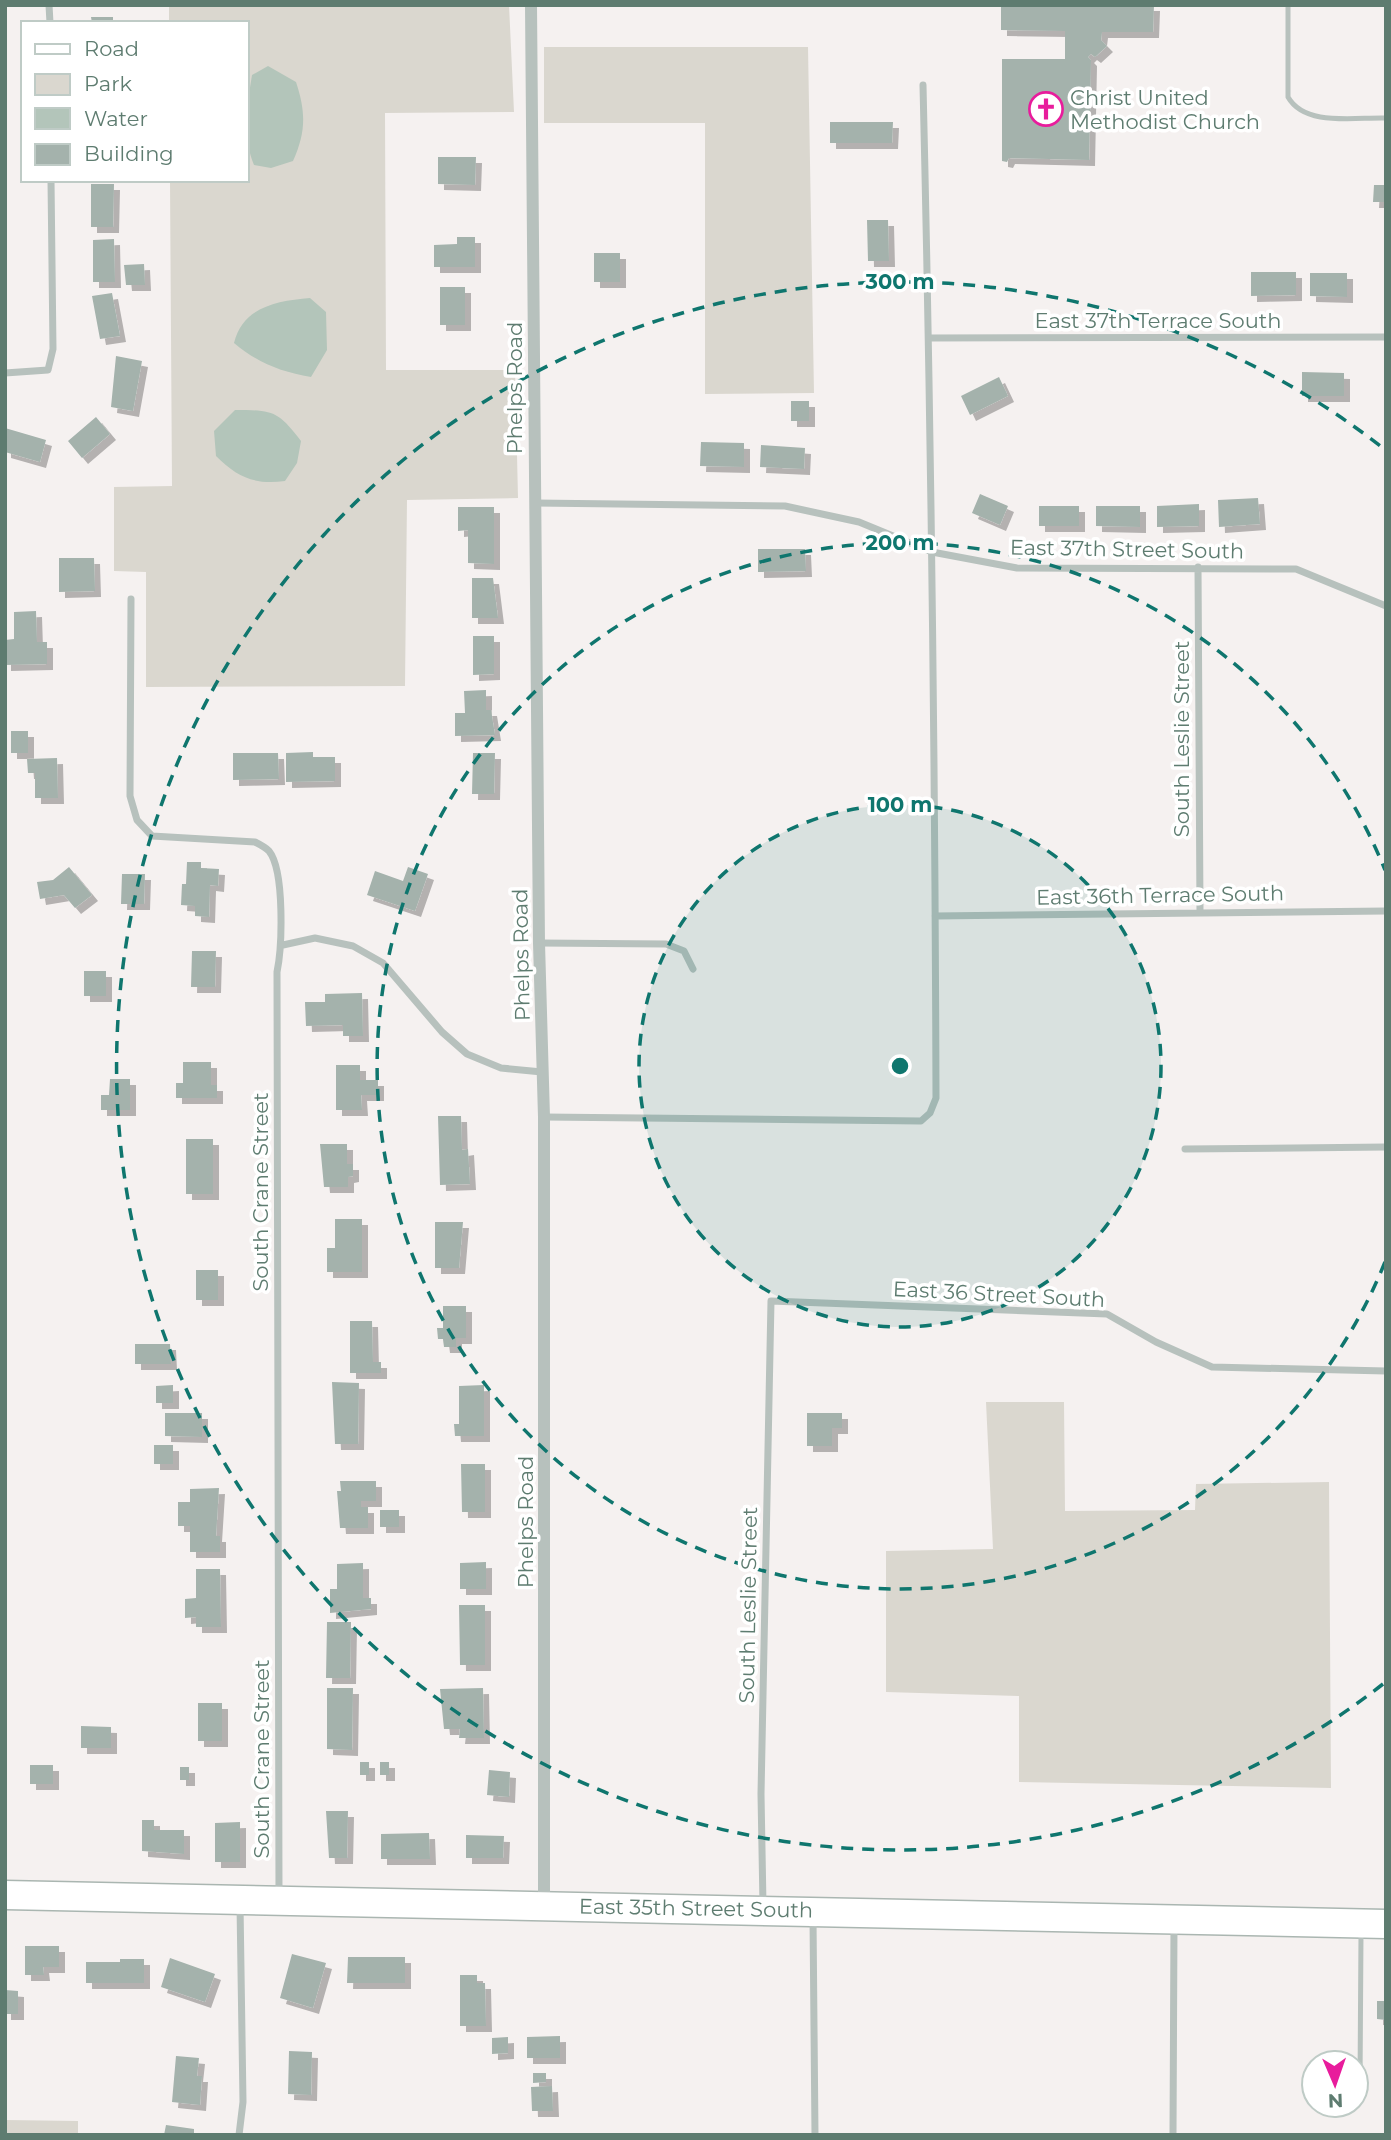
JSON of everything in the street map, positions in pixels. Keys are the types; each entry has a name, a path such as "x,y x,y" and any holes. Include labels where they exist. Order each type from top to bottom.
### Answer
{"main road":[{"name":"East 35th Street South","path":"5,1895 813,1910 1374,1924"}],"street":[{"name":"Phelps Road","path":"531,5 539,943 544,1117 544,1905"},
{"path":"544,1117 921,1121 930,1113 936,1098 932,552 923,85"},
{"path":"5,373 48,370 53,349 51,182"},
{"name":"East 37th Terrace South","path":"929,338 1386,338"},
{"name":"East 37th Street South","path":"534,503 785,506 859,522 932,552 1017,568 1296,569 1386,606"},
{"name":"South Leslie Street","path":"1198,567 1200,911"},
{"name":"South Crane Street","path":"131,598 131,796 136,820 152,836 177,840 255,842 269,851 276,869 283,945 277,972 279,1900"},
{"name":"East 36th Terrace South","path":"935,916 1386,911"},
{"path":"283,945 315,938 353,946 383,962 442,1032 467,1054 500,1068 542,1072"},
{"path":"539,943 666,944 684,951 693,969"},
{"path":"1185,1149 1386,1147"},
{"name":"South Leslie Street","path":"764,1909 761,1794 771,1301"},
{"name":"East 36 Street South","path":"771,1301 1107,1314 1156,1342 1212,1367 1386,1371"},
{"path":"239,2135 243,2102 240,1899"},
{"path":"813,1910 815,2135"},
{"path":"1173,2135 1174,1919"}],"lane":[{"path":"1288,5 1288,97 1295,109 1309,116 1386,118"},
{"path":"1360,2049 1374,1924"}],"green space":[{"path":"169,5 509,5 514,112 385,113 386,370 515,370 518,498 407,500 405,686 146,687 146,572 114,571 114,487 172,486 170,182 248,182 248,21 169,21"},
{"path":"544,47 808,47 814,393 705,394 705,123 544,123"},
{"path":"986,1402 1064,1402 1065,1511 1195,1510 1196,1484 1329,1482 1331,1788 1019,1782 1019,1696 886,1692 886,1551 993,1549"},
{"path":"5,2120 78,2121 78,2135 5,2135"}],"water":[{"path":"268,66 296,82 302,103 303,122 293,161 271,168 254,165 248,143 248,102 252,75"},
{"path":"310,298 326,312 327,350 311,377 270,366 234,343 245,321 263,308 285,301"},
{"path":"235,410 274,414 301,441 297,463 285,481 264,482 247,478 216,456 214,431"}],"building":[{"name":"Christ United Methodist Church","path":"1001,5 1154,5 1153,32 1102,32 1101,40 1107,46 1095,57 1091,54 1088,57 1091,60 1089,160 1009,158 1007,162 1002,161 1002,59 1065,59 1065,31 1001,30"},
{"path":"91,17 113,17 113,21 92,21"},
{"path":"830,122 893,122 892,143 830,143"},
{"path":"438,157 476,157 475,185 438,184"},
{"path":"91,184 114,184 113,227 91,227"},
{"path":"1374,185 1386,185 1386,202 1373,202"},
{"path":"867,220 888,220 889,261 868,261"},
{"path":"457,237 475,237 475,267 434,267 434,245 457,244"},
{"path":"114,239 115,282 93,282 93,240"},
{"path":"594,253 620,253 620,282 594,282"},
{"path":"144,264 145,285 126,285 124,265"},
{"path":"1251,272 1296,272 1296,295 1251,296"},
{"path":"1310,273 1347,273 1347,297 1310,296"},
{"path":"440,287 465,287 465,325 440,325"},
{"path":"112,293 120,336 100,339 92,296"},
{"path":"116,356 142,361 133,411 111,407"},
{"path":"1302,372 1344,373 1344,396 1302,396"},
{"path":"999,377 1008,396 970,415 961,396"},
{"path":"791,401 809,401 809,421 791,421"},
{"path":"96,417 110,434 82,458 68,441"},
{"path":"5,428 46,440 40,462 5,452"},
{"path":"701,442 744,443 744,467 700,466"},
{"path":"761,445 805,448 804,469 760,467"},
{"path":"980,494 1008,506 1000,525 972,513"},
{"path":"1258,498 1260,524 1219,527 1218,500"},
{"path":"1199,504 1199,526 1157,527 1157,506"},
{"path":"1039,506 1079,506 1079,526 1039,526"},
{"path":"1096,506 1140,506 1140,527 1096,526"},
{"path":"458,507 494,507 494,564 468,563 468,530 458,531"},
{"path":"758,549 805,549 806,571 758,572"},
{"path":"59,558 94,558 95,591 59,592"},
{"path":"472,578 493,578 498,618 472,618"},
{"path":"36,611 37,642 47,642 47,664 5,665 5,640 14,639 14,612"},
{"path":"473,636 494,636 494,674 473,675"},
{"path":"486,690 486,710 491,710 495,735 455,736 455,713 465,713 464,691"},
{"path":"11,731 28,731 28,753 11,753"},
{"path":"313,752 313,757 335,757 335,781 286,782 286,753"},
{"path":"233,753 278,753 279,779 233,780"},
{"path":"473,753 495,753 494,794 472,794"},
{"path":"57,758 58,798 35,798 35,773 28,773 27,759"},
{"path":"187,862 201,862 201,868 219,869 218,886 210,885 209,917 195,916 195,906 181,905"},
{"path":"69,867 92,895 75,908 64,895 40,899 37,882 53,880"},
{"path":"408,867 428,874 415,911 367,895 375,871 403,881"},
{"path":"122,874 145,874 144,904 121,904"},
{"path":"192,951 216,951 215,987 191,987"},
{"path":"84,971 106,971 106,996 84,996"},
{"path":"362,993 363,1036 343,1036 343,1025 306,1026 305,1002 325,1002 325,994"},
{"path":"183,1062 211,1062 211,1085 217,1085 217,1098 176,1098 176,1083 183,1083"},
{"path":"336,1065 360,1065 360,1080 378,1080 378,1095 361,1095 362,1110 336,1110"},
{"path":"110,1079 130,1079 130,1110 101,1110 101,1095 109,1095"},
{"path":"438,1116 461,1116 462,1150 468,1149 470,1184 440,1185"},
{"path":"186,1139 213,1139 213,1194 186,1194"},
{"path":"320,1144 347,1144 347,1164 353,1164 353,1176 348,1177 348,1187 324,1187"},
{"path":"335,1219 362,1219 362,1272 327,1272 327,1248 335,1248"},
{"path":"435,1222 463,1222 459,1268 435,1268"},
{"path":"196,1270 218,1270 218,1300 196,1300"},
{"path":"443,1306 466,1306 466,1338 456,1338 456,1347 444,1347 443,1339 438,1339 437,1328 443,1328"},
{"path":"350,1321 372,1321 373,1362 381,1362 381,1373 350,1373"},
{"path":"135,1344 170,1344 171,1364 135,1364"},
{"path":"332,1382 359,1383 358,1444 335,1444"},
{"path":"173,1385 173,1403 156,1403 156,1386"},
{"path":"484,1385 484,1436 455,1436 454,1424 459,1424 459,1386"},
{"path":"165,1413 202,1413 202,1437 165,1436"},
{"path":"807,1413 842,1413 842,1428 832,1428 832,1446 807,1446"},
{"path":"154,1445 173,1445 173,1464 154,1464"},
{"path":"461,1464 485,1464 485,1512 462,1512"},
{"path":"340,1481 376,1481 376,1501 361,1501 361,1507 368,1507 368,1528 340,1528 337,1491 341,1491"},
{"path":"219,1488 216,1536 220,1536 220,1552 190,1552 190,1526 178,1526 178,1502 190,1502 190,1489"},
{"path":"380,1510 399,1510 399,1527 380,1527"},
{"path":"486,1562 486,1589 460,1589 460,1563"},
{"path":"363,1563 363,1598 371,1598 371,1609 330,1613 330,1589 337,1589 337,1564"},
{"path":"196,1569 220,1569 221,1627 196,1627 196,1617 185,1618 185,1599 196,1598"},
{"path":"459,1605 485,1605 485,1665 460,1665"},
{"path":"327,1622 351,1622 350,1678 326,1678"},
{"path":"327,1688 353,1688 352,1750 327,1749"},
{"path":"483,1688 484,1738 459,1738 460,1729 444,1729 440,1689"},
{"path":"198,1703 222,1703 222,1741 198,1741"},
{"path":"81,1726 111,1727 111,1748 81,1748"},
{"path":"360,1762 369,1762 369,1775 360,1775"},
{"path":"380,1762 389,1762 389,1775 380,1775"},
{"path":"30,1765 53,1765 53,1784 30,1784"},
{"path":"180,1767 189,1767 189,1780 180,1780"},
{"path":"489,1770 510,1772 509,1797 487,1795"},
{"path":"326,1811 348,1811 347,1858 329,1858"},
{"path":"142,1820 154,1820 154,1830 184,1830 184,1854 142,1851"},
{"path":"240,1822 240,1862 215,1862 215,1823"},
{"path":"429,1833 430,1859 381,1859 381,1834"},
{"path":"466,1835 504,1836 503,1858 466,1858"},
{"path":"25,1946 59,1946 59,1967 43,1967 44,1975 25,1975"},
{"path":"292,1954 326,1963 313,2008 280,1998"},
{"path":"348,1957 405,1957 405,1983 347,1983"},
{"path":"170,1958 215,1974 205,2002 161,1987"},
{"path":"120,1959 144,1959 144,1983 86,1983 86,1962 120,1962"},
{"path":"460,1975 477,1975 477,1983 485,1983 486,2026 460,2026"},
{"path":"5,1990 18,1991 18,2014 5,2014"},
{"path":"1377,2001 1386,2001 1386,2020 1377,2019"},
{"path":"560,2036 560,2058 527,2058 527,2037"},
{"path":"508,2037 508,2053 492,2054 492,2038"},
{"path":"289,2051 312,2052 311,2095 288,2094"},
{"path":"176,2056 199,2058 197,2076 202,2076 200,2105 172,2102"},
{"path":"533,2073 546,2073 546,2082 533,2083"},
{"path":"552,2086 553,2111 532,2111 531,2087"},
{"path":"166,2125 194,2129 194,2135 164,2135"}],"place":[{"name":"Christ United Methodist Church","path":"1046,109"}]}
